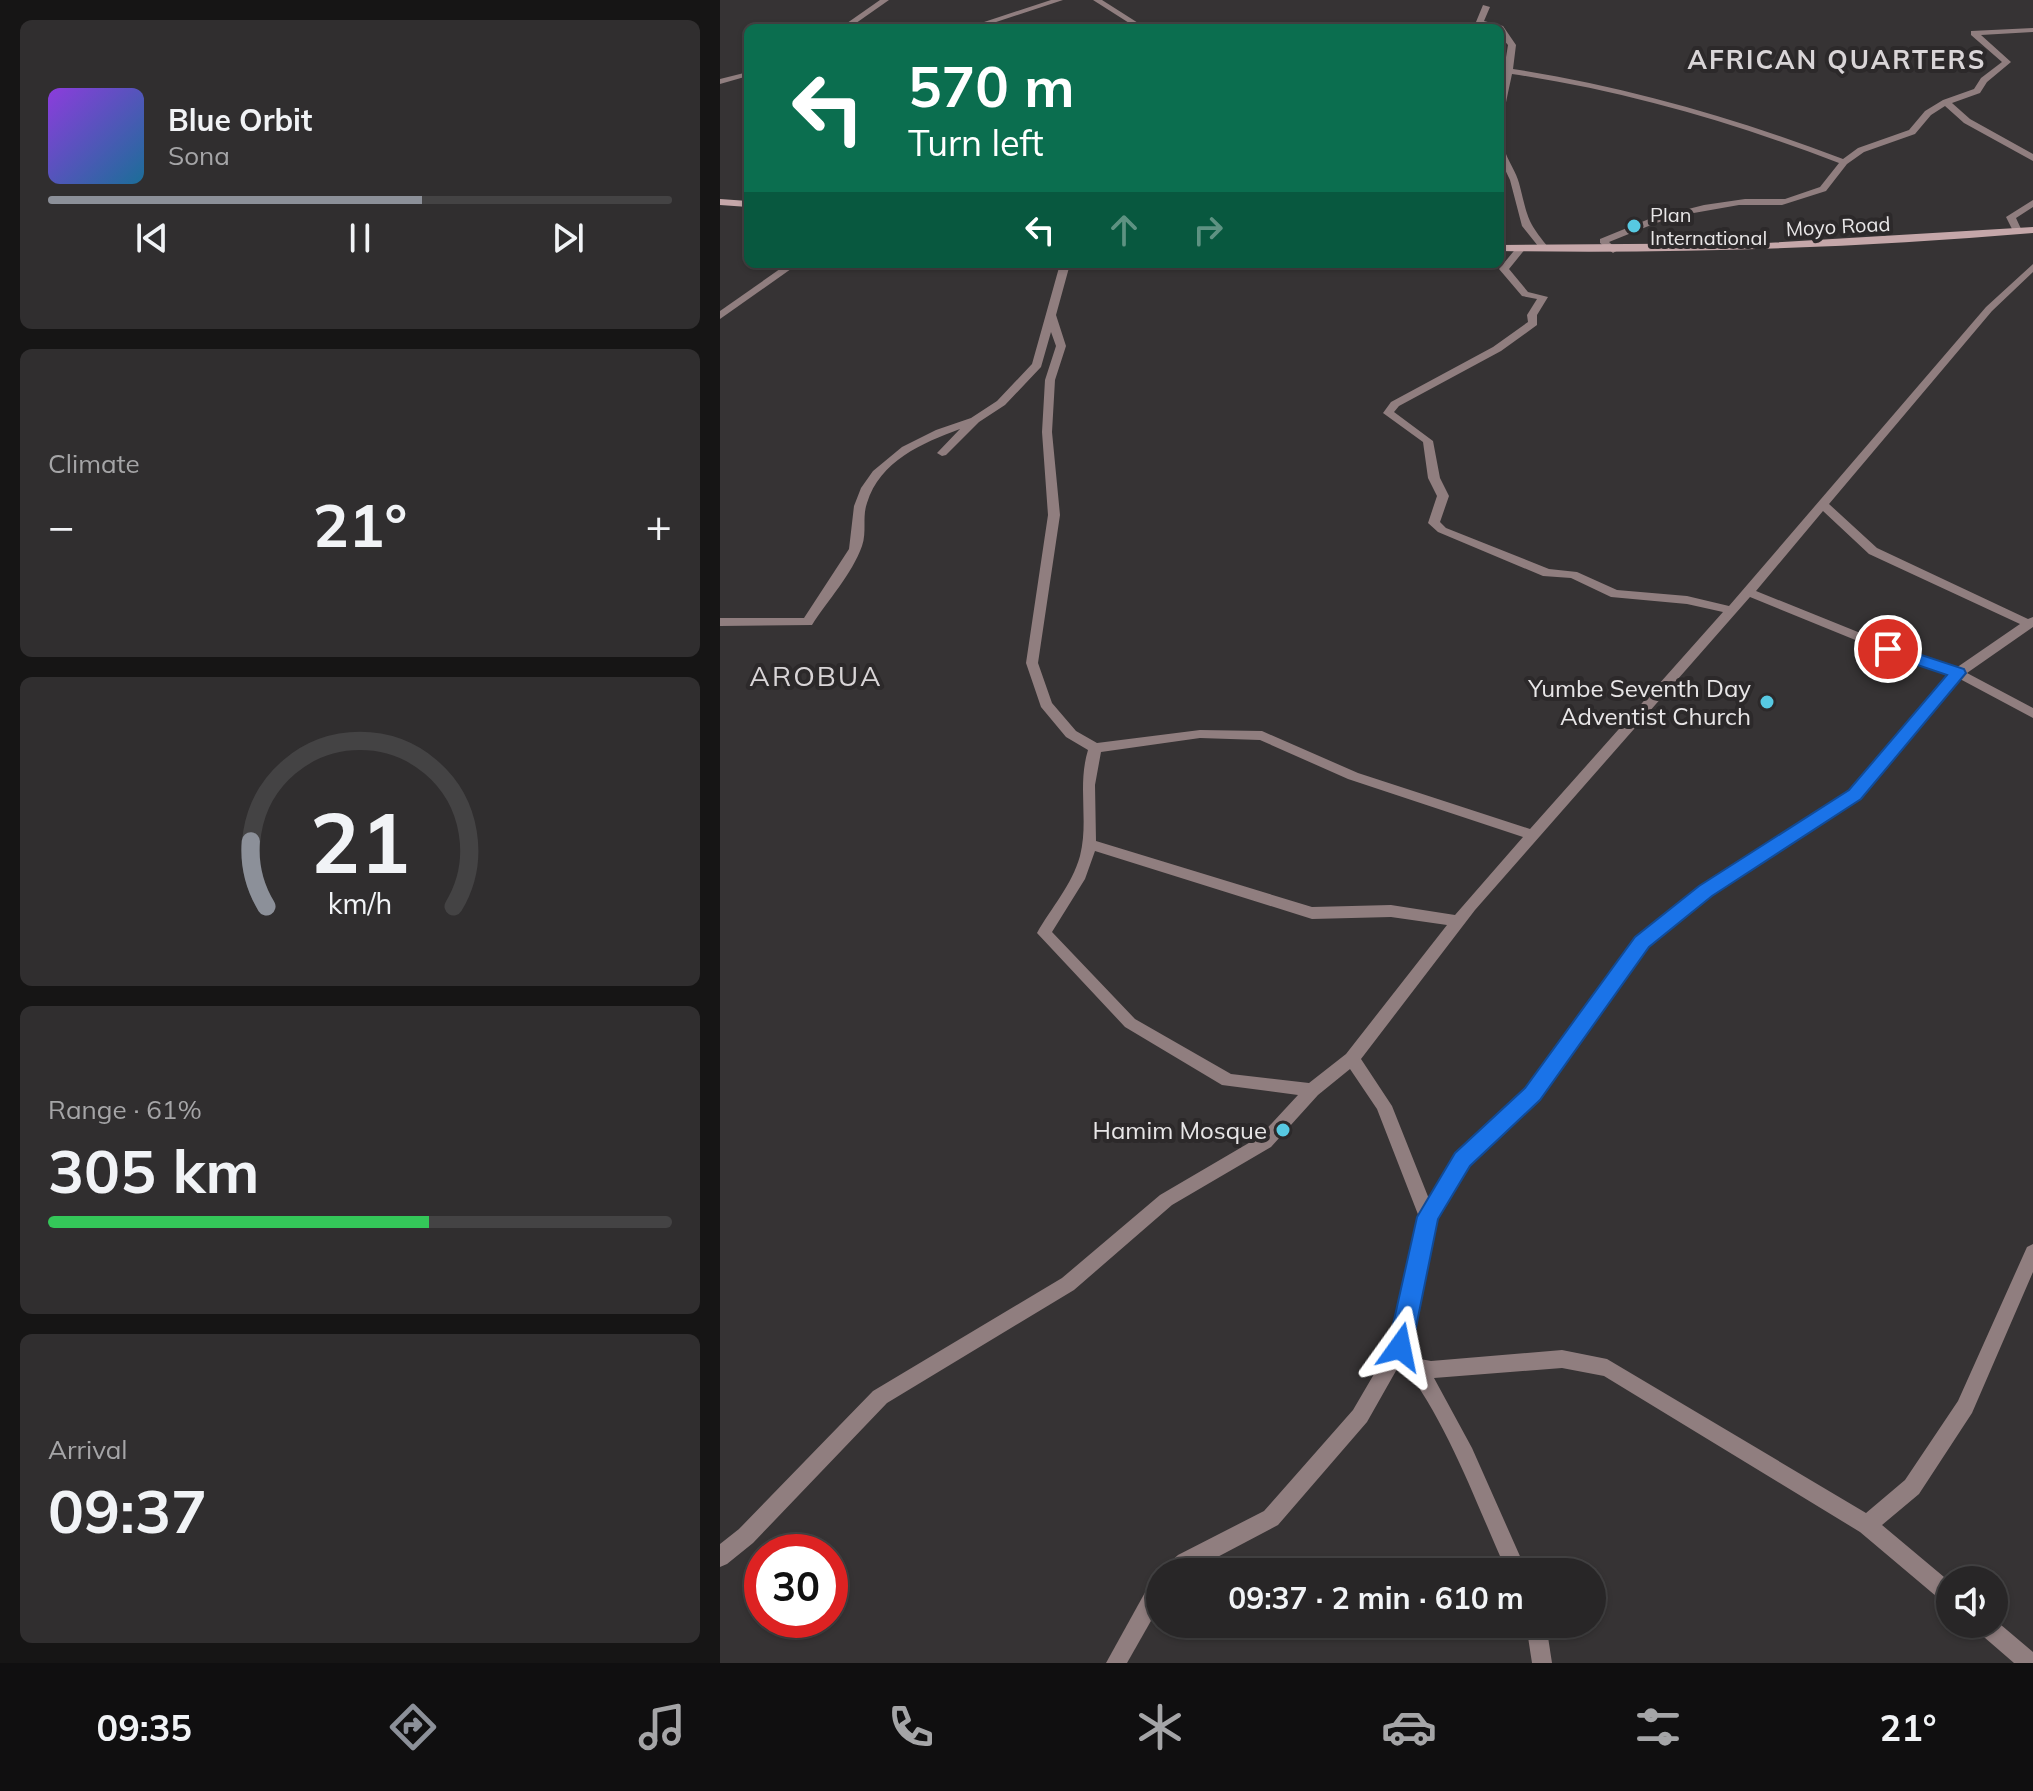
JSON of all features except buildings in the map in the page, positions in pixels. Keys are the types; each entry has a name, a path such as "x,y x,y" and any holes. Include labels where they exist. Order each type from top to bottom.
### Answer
{"main road":[{"path":"720,202 744,204"},
{"name":"Moyo Road","path":"1504,248 1613,250 1817,246 2033,230"}],"street":[{"path":"850,24 885,0"},
{"path":"983,24 1059,0"},
{"path":"1097,0 1136,24"},
{"path":"1485,24 1480,22 1486,7"},
{"path":"1613,250 1603,241 1643,222 1665,219 1688,209 1742,201 1787,202 1802,193 1823,189 1844,162 1861,150 1912,132 1928,113 1946,102 1977,91 1984,80 2007,62 1974,33 2033,30"},
{"path":"1504,35 1512,45 1510,71 1504,92"},
{"path":"1510,71 1577,80 1654,97 1767,132 1844,162"},
{"path":"720,82 744,75"},
{"path":"1946,102 1967,121 2033,158"},
{"path":"1504,157 1513,175 1525,230 1545,249"},
{"path":"2017,231 2011,217 2033,203"},
{"path":"1521,248 1504,269 1525,294 1543,297 1532,315 1533,323 1497,349 1395,404 1388,413 1428,441 1434,478 1443,496 1434,523 1442,530 1547,573 1573,575 1615,594 1687,600 1730,610"},
{"path":"720,1557 746,1536 880,1397 1068,1284 1166,1200 1265,1142 1312,1090 1352,1059 1458,921 1748,592 1989,309 2033,267"},
{"path":"720,316 787,268"},
{"path":"942,453 975,420 1001,403 1037,365 1064,268"},
{"path":"1051,315 1061,346 1050,380 1047,432 1054,515 1032,663 1046,704 1071,734 1095,748 1200,734 1262,736 1353,776 1534,835"},
{"path":"720,622 808,622 858,546 860,503 875,477 896,455 930,435 975,420"},
{"path":"1822,504 1873,551 2030,622"},
{"path":"1748,592 1906,656 1958,673 2033,714"},
{"path":"1193,1558 1271,1518 1360,1416 1400,1347 1428,1217 1462,1159 1532,1094 1642,942 1705,891 1855,795 1958,673 2030,622"},
{"path":"1095,748 1087,774 1089,844 1079,877 1044,933 1130,1023 1228,1080 1312,1090"},
{"path":"1089,844 1312,913 1391,911 1458,921"},
{"path":"1352,1059 1384,1106 1428,1217"},
{"path":"1867,1525 1912,1487 1965,1407 2033,1252"},
{"path":"1400,1347 1418,1367 1453,1433 1511,1558"},
{"path":"1418,1367 1431,1370 1562,1359 1607,1368 1867,1525 1936,1583"},
{"path":"1116,1663 1146,1610"},
{"path":"1538,1638 1542,1663"},
{"path":"2001,1638 2030,1663"}],"place":[{"name":"Plan International","path":"1634,226"},
{"name":"Yumbe Seventh Day Adventist Church","path":"1767,702"},
{"name":"Hamim Mosque","path":"1283,1130"}],"district":[{"name":"AFRICAN QUARTERS","path":"1837,59"},
{"name":"AROBUA","path":"816,675"}],"route":[{"path":"1400,1347 1428,1217 1462,1159 1532,1094 1642,942 1705,891 1855,795 1958,673 1888,649"}]}
